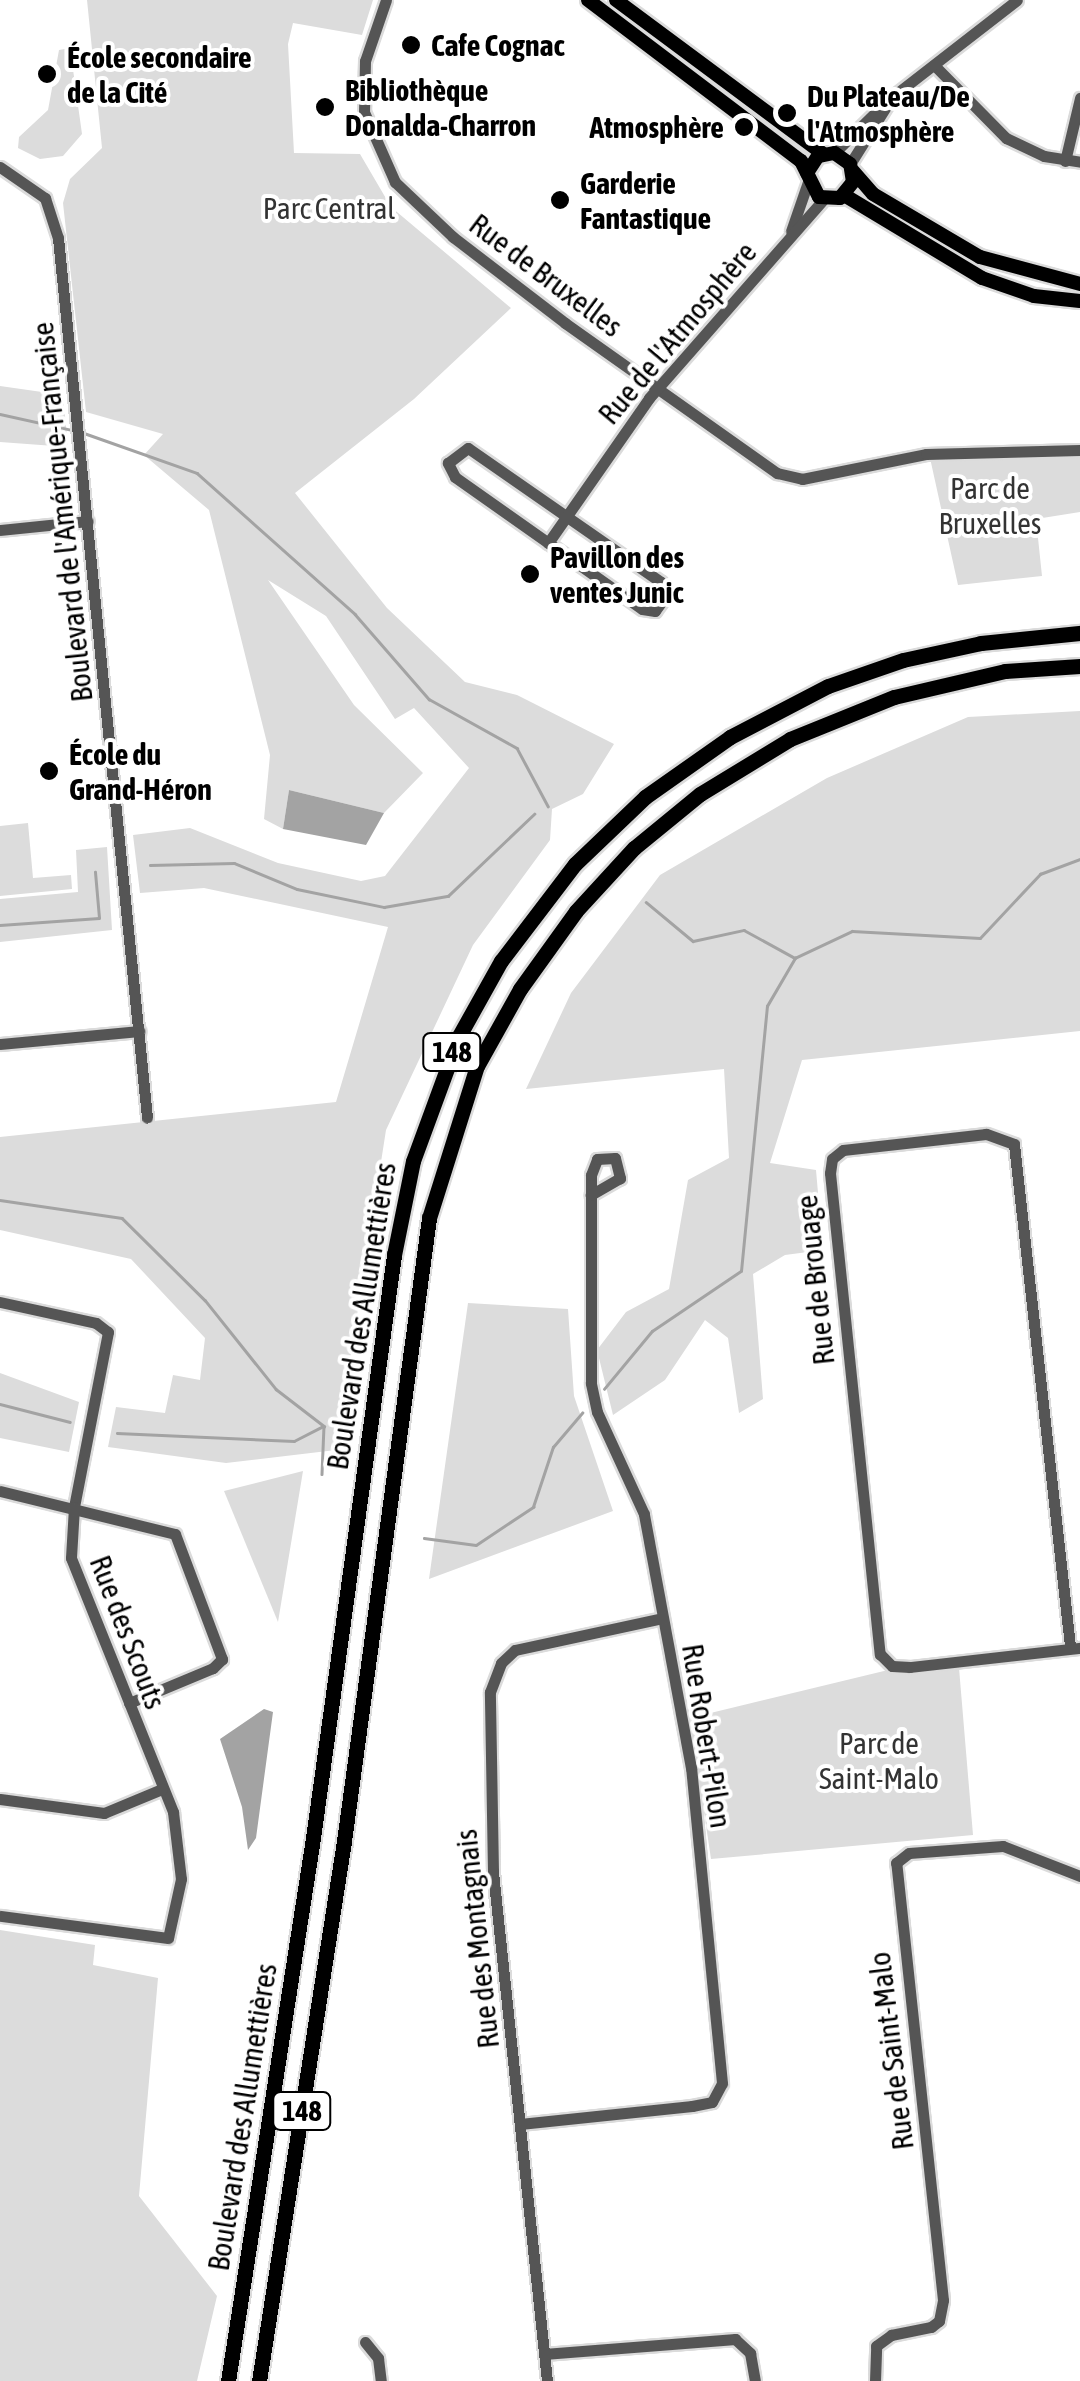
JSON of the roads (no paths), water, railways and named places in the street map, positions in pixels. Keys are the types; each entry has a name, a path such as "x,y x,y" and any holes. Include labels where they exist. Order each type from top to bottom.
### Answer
{"highway":[{"name":"Boulevard des Allumettières","path":"228,2381 314,1834 394,1254 413,1160 446,1064 502,961 610,828 688,764 752,724 828,686 903,660 981,643 1080,633"},
{"name":"Boulevard des Allumettières","path":"259,2381 344,1840 435,1191 467,1090 520,989 576,911 634,848 700,794 768,750 839,716 946,682 1080,666"},
{"path":"314,1834 344,1840"}],"main road":[{"path":"588,0 746,114 824,199 844,195 982,278 1034,296 1080,301"},
{"path":"616,0 851,168 873,194 980,257 1080,284"},
{"path":"807,177 829,154"},
{"path":"844,195 851,168"}],"street":[{"name":"Rue de Bruxelles","path":"386,0 363,85 369,134 388,173 453,238 788,479 926,454 1080,450"},
{"path":"829,154 1016,0"},
{"path":"934,65 996,131 1023,148 1080,162"},
{"path":"1065,161 1080,98"},
{"path":"851,168 880,110"},
{"name":"Boulevard de l'Amérique-Française","path":"0,167 38,190 56,224 147,1118"},
{"name":"Rue de l'Atmosphère","path":"790,231 807,177"},
{"name":"Rue de l'Atmosphère","path":"548,543 659,386 734,308 790,231 824,199"},
{"path":"457,450 474,450 567,516 661,582 665,597 656,610 642,610 455,477 448,463 457,450"},
{"path":"0,530 88,521"},
{"path":"0,1044 139,1031"},
{"name":"Rue de Brouage","path":"986,1134 1014,1144 1075,1647 900,1667 880,1654 830,1173 837,1153 986,1134"},
{"name":"Rue Robert-Pilon","path":"520,2124 712,2102 722,2083 690,1768 644,1514 592,1393 591,1195"},
{"name":"Rue des Scouts","path":"0,1302 96,1322 108,1332 74,1506 73,1569 162,1788 181,1860 168,1938 0,1916"},
{"path":"0,1491 171,1530 222,1647 213,1668 129,1703"},
{"name":"Rue des Montagnais","path":"547,2381 490,1820 494,1674 515,1650 542,1641 663,1618"},
{"path":"0,1799 104,1814 162,1788"},
{"name":"Rue de Saint-Malo","path":"875,2381 876,2346 890,2335 931,2327 943,2300 896,1864 909,1853 1003,1846 1080,1876"},
{"path":"544,2354 735,2339 750,2353 755,2381"},
{"path":"365,2342 378,2358 380,2381"}],"waterway":[{"path":"0,414 72,430"},
{"path":"84,433 197,473 355,614 429,699 517,748 548,806"},
{"path":"150,865 234,863 297,889 384,907 448,896 534,814"},
{"path":"646,902 693,941 744,930 795,958 852,931 980,938 1040,874 1080,859"},
{"path":"0,925 99,918 95,872"},
{"path":"604,1389 652,1331 741,1271 767,1006 795,958"},
{"path":"0,1200 122,1218 205,1300 276,1389 324,1426 322,1474"},
{"path":"0,1404 70,1422"},
{"path":"424,1538 476,1545 533,1507 553,1447 582,1413"},
{"path":"117,1433 294,1441 322,1427"}],"place":[{"name":"Cafe Cognac","path":"411,45"},
{"name":"École secondaire de la Cité","path":"47,74"},
{"name":"Bibliothèque Donalda-Charron","path":"325,107"},
{"name":"Du Plateau/De l'Atmosphère","path":"787,113"},
{"name":"Atmosphère","path":"744,127"},
{"name":"Garderie Fantastique","path":"560,200"},
{"name":"Pavillon des ventes Junic","path":"530,574"},
{"name":"École du Grand-Héron","path":"49,771"}],"park label":[{"name":"Parc Central","path":"329,208"},
{"name":"Parc de Bruxelles","path":"990,505"},
{"name":"Parc de Saint-Malo","path":"879,1760"}]}
